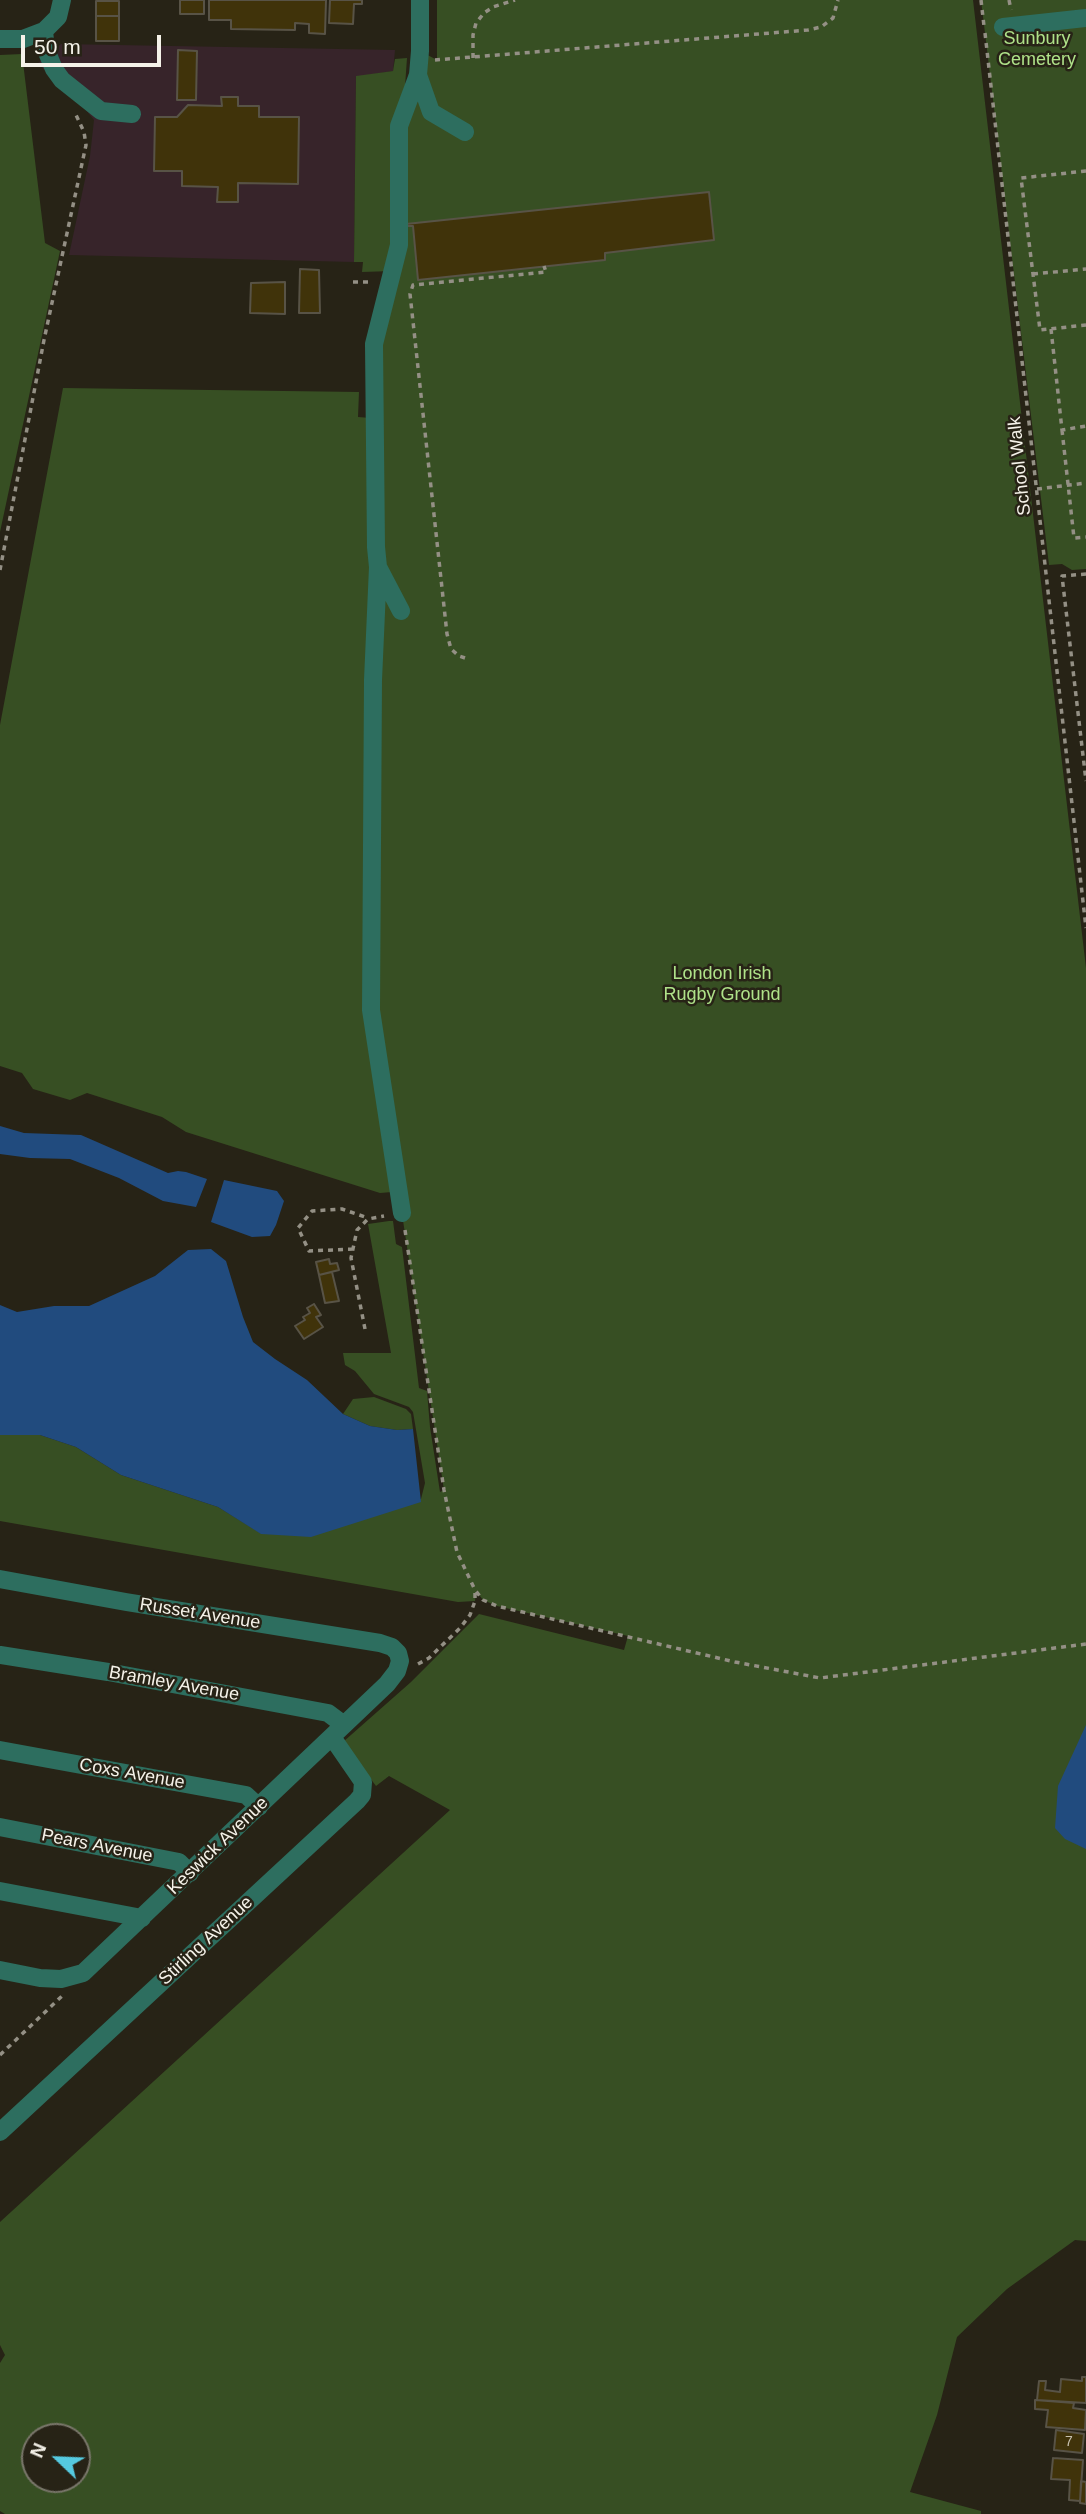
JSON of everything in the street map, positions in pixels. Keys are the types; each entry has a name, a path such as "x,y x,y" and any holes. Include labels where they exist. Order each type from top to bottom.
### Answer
{"street":[{"path":"0,39 23,39 44,31 58,17 62,0"},
{"path":"402,1213 371,1010 373,680 378,567 374,344 399,245 400,125 418,75 420,0"},
{"path":"1003,27 1086,18"},
{"path":"44,31 46,50 62,80 101,111 132,114"},
{"path":"418,75 431,112 465,132"},
{"path":"378,567 401,611"},
{"name":"Russet Avenue","path":"0,1579 380,1643 392,1647 398,1653"},
{"name":"Keswick Avenue","path":"0,1970 61,1979 83,1973 387,1684 397,1671 400,1661 398,1653"},
{"name":"Bramley Avenue","path":"0,1655 328,1713 338,1731"},
{"name":"Stirling Avenue","path":"0,2132 357,1801 362,1795 363,1782 338,1731"},
{"name":"Coxs Avenue","path":"0,1750 246,1795 259,1807"},
{"name":"Pears Avenue","path":"0,1827 179,1862 190,1873"},
{"path":"0,1891 142,1918"}],"path":[{"path":"473,58 473,34 484,13 515,0"},
{"path":"420,51 437,61 808,30 821,27 833,18 838,0"},
{"name":"School Walk","path":"981,0 1086,928"},
{"path":"0,570 44,340 86,145 84,132 75,113"},
{"path":"1086,171 1021,178 1040,330 1086,325"},
{"path":"466,657 458,656 451,649 447,634 410,294 413,285 545,272 544,266"},
{"path":"1033,274 1086,269"},
{"path":"1051,329 1074,538 1086,537"},
{"path":"1062,430 1086,426"},
{"path":"1037,489 1086,483"},
{"path":"1086,574 1062,576 1086,781"},
{"path":"353,1249 309,1251 298,1228 312,1210 342,1209 370,1219"},
{"path":"365,1329 351,1258 357,1230 370,1219 402,1213 444,1490 457,1552 475,1590 483,1600 497,1606 735,1662 820,1678 1086,1644"},
{"path":"417,1664 429,1658 460,1628 470,1615 475,1601 475,1590"},
{"path":"0,2054 65,1993"}],"shaded area":[{"path":"61,44 395,50 393,71 356,77 354,262 69,255 90,156 94,120 38,63"}],"green space":[{"name":"London Irish Rugby Ground","path":"437,0 973,0 1086,968 1086,2241 1075,2240 1007,2289 957,2337 937,2415 910,2492 981,2511 981,2514 5,2514 0,2511 0,2363 5,2355 0,2345 0,2222 450,1810 389,1776 376,1786 343,1742 411,1682 479,1614 624,1650 628,1636 497,1606 483,1600 476,1591 475,1601 458,1602 0,1521 0,1435 40,1435 76,1447 121,1475 218,1507 262,1534 421,1499 425,1483 413,1412 409,1407 374,1394 355,1371 345,1365 343,1353 391,1353 368,1224 389,1221 393,1221 396,1244 402,1247 419,1388 427,1391 440,1492 444,1490 371,1010 374,344 392,276 399,126 409,73 420,51 437,60"},
{"name":"Sunbury Cemetery","path":"981,0 1086,0 1086,569 1072,570 1062,564 1049,565"},
{"path":"22,54 45,243 60,251 0,532 0,55"},
{"path":"407,58 392,271 362,272 363,262 354,262 356,76 393,71 395,59"},
{"path":"63,388 359,392 358,417 371,418 367,943 392,1192 380,1193 186,1132 162,1117 87,1093 70,1100 33,1089 22,1073 0,1066 0,725"},
{"path":"374,1397 406,1409 411,1414 413,1429 397,1430 370,1426 343,1414 353,1399"}],"water":[{"path":"0,1126 24,1133 81,1135 168,1173 186,1172 207,1179 196,1207 163,1201 119,1178 70,1159 0,1154"},
{"path":"224,1180 277,1191 284,1201 270,1236 252,1237 211,1222"},
{"path":"211,1249 226,1261 253,1342 307,1380 343,1414 370,1426 397,1430 413,1429 421,1502 311,1537 261,1534 218,1507 121,1475 76,1447 40,1435 0,1435 0,1305 17,1312 54,1306 89,1306 155,1276 188,1250"},
{"path":"1086,1725 1086,1849 1065,1839 1055,1828 1058,1786"}],"building":[{"path":"180,0 204,0 204,14 180,14"},
{"path":"209,0 326,0 325,34 309,33 309,24 295,23 295,30 231,29 231,20 209,20"},
{"path":"330,0 362,0 362,4 354,4 353,24 329,23"},
{"path":"96,1 119,1 119,16 96,16"},
{"path":"96,16 119,16 119,41 96,41"},
{"path":"178,50 197,51 196,100 177,100"},
{"path":"221,97 238,97 238,106 259,106 259,117 299,117 298,184 238,183 238,202 217,202 218,187 182,186 182,171 154,171 155,117 177,117 188,105 222,106"},
{"path":"709,192 714,240 605,253 605,260 418,280 413,226 406,226 406,224"},
{"path":"300,269 319,270 320,313 299,313"},
{"path":"285,282 285,314 250,313 251,283"},
{"path":"329,1259 330,1264 337,1263 339,1270 319,1275 316,1262"},
{"path":"332,1272 339,1301 325,1303 319,1275"},
{"path":"314,1304 321,1315 316,1317 323,1327 304,1339 295,1326 305,1320 303,1317 310,1313 307,1308"},
{"path":"1082,2377 1086,2377 1086,2403 1037,2400 1039,2381 1046,2381 1045,2390 1060,2392 1061,2379 1082,2381"},
{"path":"1035,2400 1074,2403 1073,2408 1086,2410 1085,2430 1046,2427 1048,2410 1035,2409"},
{"path":"1056,2430 1084,2434 1082,2453 1054,2450"},
{"path":"1053,2458 1083,2460 1080,2501 1069,2500 1070,2480 1051,2479"},
{"path":"1081,2481 1086,2482 1086,2504 1080,2503"}]}
